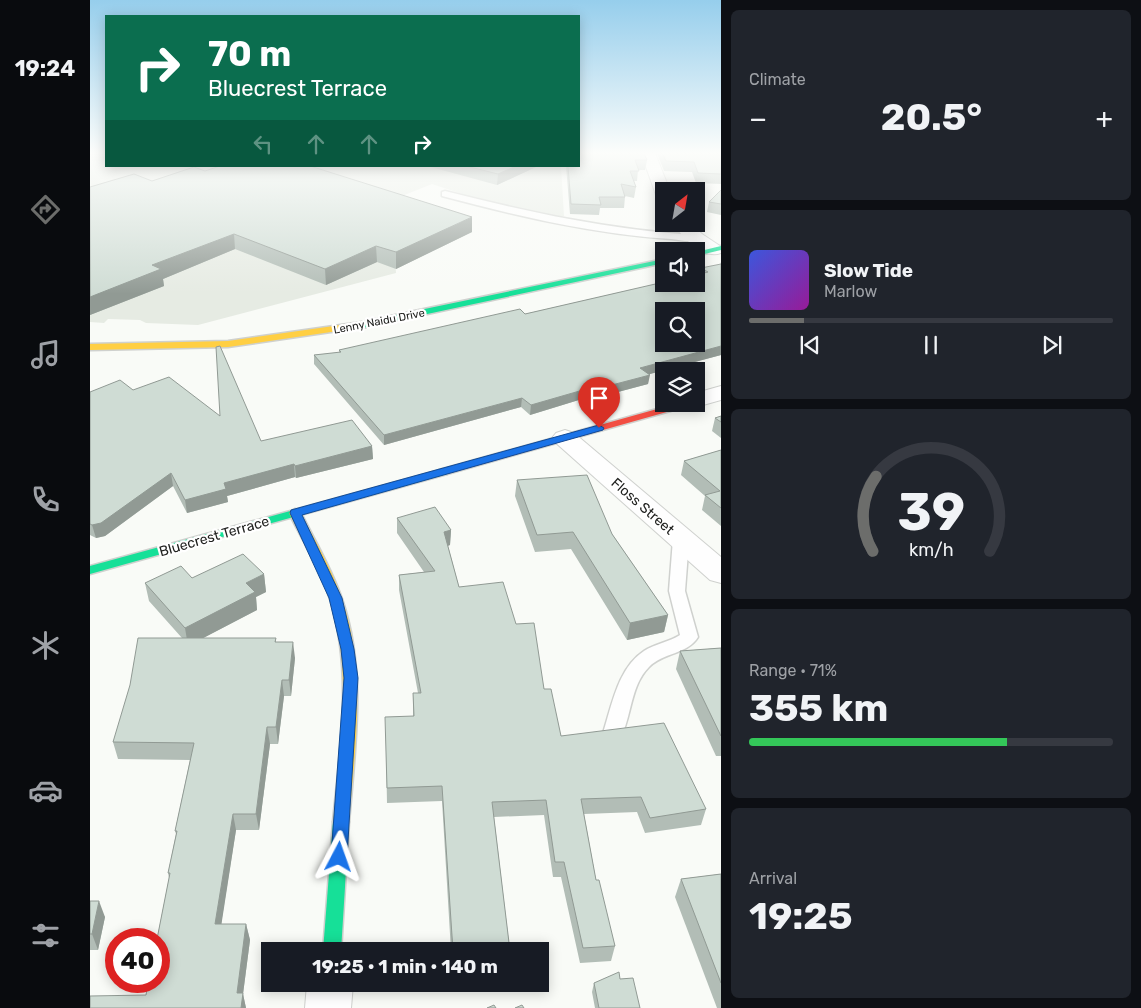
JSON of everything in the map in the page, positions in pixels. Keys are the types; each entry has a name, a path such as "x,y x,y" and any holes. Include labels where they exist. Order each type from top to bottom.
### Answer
{"street":[{"path":"705,247 718,249"},
{"name":"Lenny Naidu Drive","path":"90,348 228,344 354,327 655,263"},
{"path":"705,397 721,393"},
{"name":"Bluecrest Terrace","path":"90,570 657,412"},
{"name":"Floss Street","path":"565,438 721,573"},
{"path":"296,513 336,598 346,634 351,678 333,942"},
{"path":"328,1008 329,992"}],"lane":[{"path":"466,200 501,210 579,226 673,242"},
{"path":"613,733 631,679 637,668 653,654 681,643 689,636 677,591 682,539"}],"shaded area":[{"path":"90,200 392,200 396,273 198,325 108,319 104,323 90,322"},
{"path":"480,200 563,200 564,216 555,218"}],"building":[{"path":"90,200 418,200 472,217 396,252 376,246 325,269 234,234 152,265 161,269 90,297"},
{"path":"571,200 600,200 601,205 571,204"},
{"path":"711,200 721,200 721,204 709,202"},
{"path":"721,264 721,346 705,350 705,302 655,302 655,352 699,352 662,362 655,362 655,364 640,368 650,375 585,392 583,390 531,405 522,398 384,435 314,355 341,352 339,350 520,309 525,314 655,284 655,292 705,292 705,273 708,272 705,270 705,267"},
{"path":"220,346 261,441 352,420 372,446 224,483 226,489 185,500 171,473 101,523 90,524 90,392 120,380 133,390 169,377 220,416 216,347"},
{"path":"721,416 721,422 715,418"},
{"path":"721,450 721,508 705,495 720,491 684,461"},
{"path":"587,475 612,534 668,615 630,623 573,532 537,535 517,480"},
{"path":"435,507 451,530 444,532 459,587 503,582 516,624 534,623 544,689 551,689 561,736 664,723 706,809 650,818 641,797 581,799 596,880 599,880 615,946 583,948 564,862 555,862 546,800 492,802 509,942 452,942 442,786 387,788 385,717 414,716 413,693 421,693 399,575 435,571 397,518"},
{"path":"243,554 264,574 246,583 255,592 185,628 145,583 181,566 192,578"},
{"path":"138,638 276,638 275,642 293,642 289,680 282,680 276,727 267,727 256,814 233,814 215,924 246,924 237,993 243,993 241,1008 90,1008 90,996 170,993 170,928 159,928 177,831 175,831 194,743 113,742 130,685"},
{"path":"721,648 721,736 680,651"},
{"path":"721,874 721,983 681,879"},
{"path":"90,901 99,901 92,934 90,934"},
{"path":"619,972 620,979 633,978 640,1008 599,1008 594,983"}],"traffic: fast":[{"path":"705,252 721,248"},
{"path":"362,325 655,263"},
{"path":"90,570 443,472"},
{"path":"333,942 341,822"}],"traffic: slow":[{"path":"90,347 228,344 362,325"},
{"path":"295,513 332,588 344,626 348,654 350,710 341,822"}],"traffic: jam":[{"path":"443,472 657,412"}],"route":[{"path":"339,857 351,678 348,649 336,598 296,513 599,428"}]}
